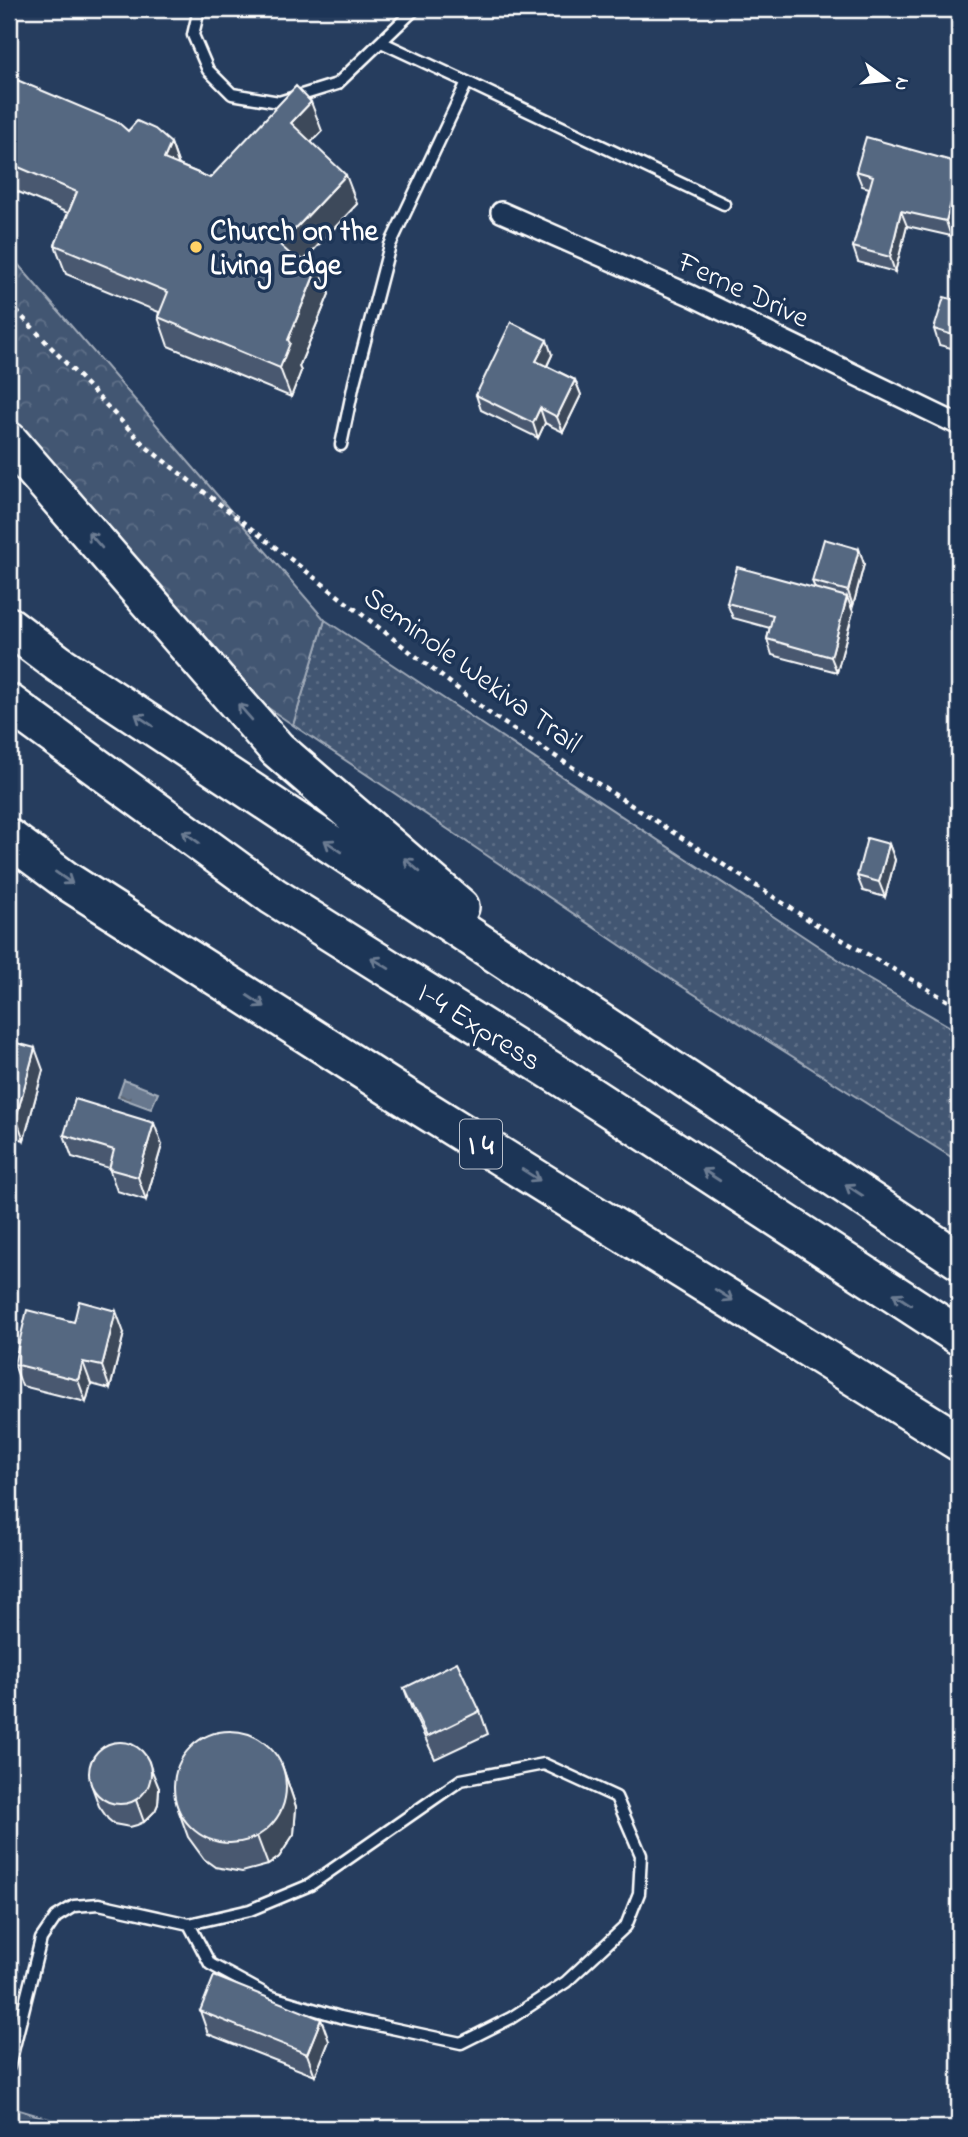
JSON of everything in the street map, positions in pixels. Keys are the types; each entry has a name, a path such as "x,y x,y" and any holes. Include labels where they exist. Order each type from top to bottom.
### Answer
{"highway":[{"path":"9,441 277,749 470,915 702,1067 758,1127"},
{"path":"9,626 71,672 959,1260"},
{"name":"I-4 Express","path":"9,704 273,896 563,1078 959,1336"},
{"name":"I 4","path":"9,838 67,881 394,1090 959,1442"}],"street":[{"name":"Ferne Drive","path":"501,212 690,295 959,425"}],"lane":[{"path":"199,9 193,35 208,70 232,94 279,102 337,84 381,42 404,14 415,9"},
{"path":"381,42 724,204"},
{"path":"341,445 354,383 390,246 467,82"},
{"path":"9,2067 41,1939 56,1917 74,1906 99,1904 189,1924 250,1910 310,1885 461,1780 544,1764 616,1797 641,1855 639,1894 626,1926 566,1982 511,2018 461,2043 340,2017 269,1996 210,1964 189,1924"}],"path":[{"name":"Seminole Wekiva Trail","path":"9,303 146,447 493,716 820,927 959,1007"}],"green space":[{"path":"9,254 325,620 293,725 245,692 9,421"},
{"path":"325,620 868,979 959,1032 959,1162 675,982 293,725"},
{"path":"9,2107 80,2128 9,2128"}],"water":[{"path":"124,1080 158,1093 151,1109 118,1097"}],"building":[{"name":"Church on the Living Edge","path":"17,80 119,123 128,131 137,121 155,129 171,143 164,159 210,178 296,86 311,102 291,123 346,175 280,245 290,254 318,266 288,340 290,343 280,368 158,317 168,292 55,245 77,192 9,163 9,100"},
{"path":"866,137 959,163 959,173 946,221 901,211 890,257 853,247 873,176 856,171"},
{"path":"944,297 959,301 959,337 934,329"},
{"path":"511,322 547,340 536,361 575,380 557,417 540,408 533,423 476,395"},
{"path":"824,539 859,549 848,591 812,581"},
{"path":"737,567 847,597 831,657 767,639 773,615 727,603"},
{"path":"867,838 889,844 879,882 857,876"},
{"path":"9,1041 35,1048 16,1118 9,1116"},
{"path":"75,1099 154,1123 138,1177 109,1169 114,1150 64,1135"},
{"path":"79,1301 116,1311 102,1366 83,1362 78,1380 14,1364 27,1310 74,1322"},
{"path":"457,1662 480,1711 427,1737 404,1688"},
{"path":"230,1731 251,1736 269,1748 281,1766 286,1787 281,1808 269,1826 251,1838 230,1843 209,1838 191,1826 179,1808 174,1787 179,1766 191,1748 209,1736"},
{"path":"120,1742 142,1751 151,1773 142,1795 120,1804 98,1795 89,1773 98,1751"},
{"path":"214,1976 321,2019 307,2054 200,2011"}],"place":[{"name":"Church on the Living Edge","path":"196,247"}]}
